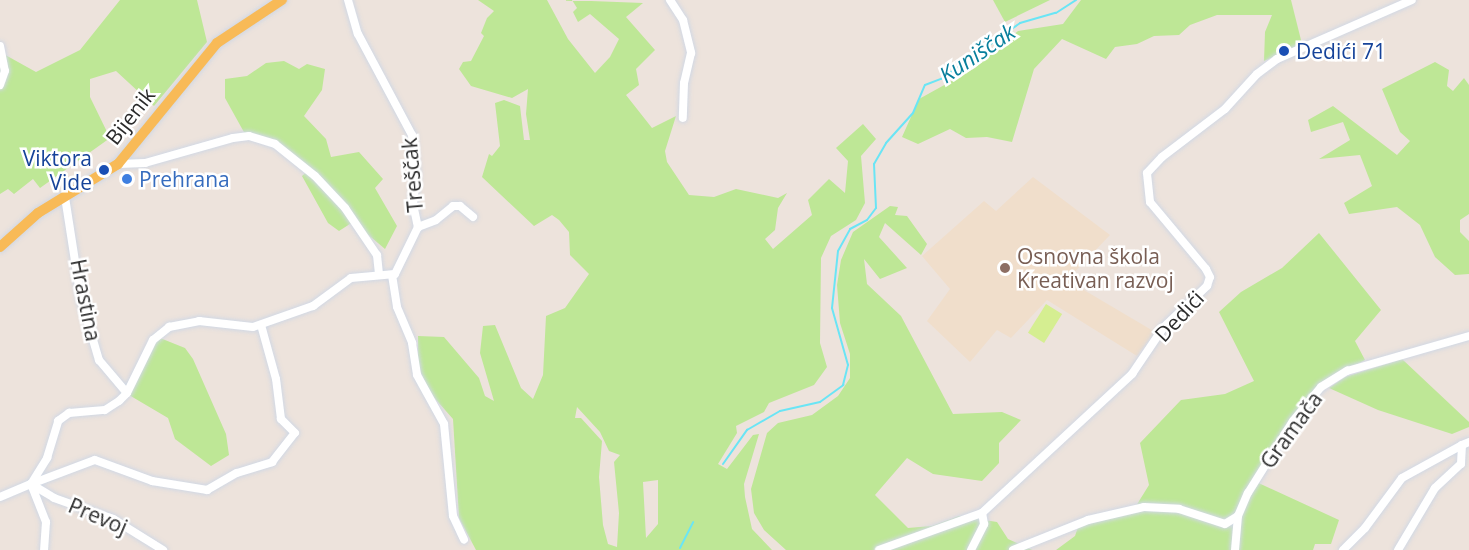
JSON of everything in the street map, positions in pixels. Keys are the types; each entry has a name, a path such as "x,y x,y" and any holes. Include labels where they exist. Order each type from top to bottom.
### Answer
{"main road":[{"name":"Bijenik","path":"0,247 38,213 118,164 216,43 282,0"}],"street":[{"name":"Treščak","path":"348,0 358,34 412,135 416,176 413,204 418,227 436,220 453,206 463,208 472,217"},
{"path":"670,0 683,20 691,53 684,83 683,118"},
{"name":"Dedići","path":"879,550 982,513 1132,374 1163,328 1207,286 1210,277 1206,269 1152,208 1147,173 1162,157 1225,109 1257,74 1277,59 1412,0"},
{"path":"0,46 5,71 0,85"},
{"path":"118,164 145,163 233,138 249,136 275,144 315,176 345,208 377,255 379,275"},
{"name":"Hrastina","path":"65,197 81,298 99,360 127,393"},
{"path":"418,227 392,275 397,307 412,343 417,375 444,424 453,516 464,540"},
{"path":"31,484 47,458 53,429 61,418 69,413 105,410 127,393 147,348 169,327 193,321 246,328 261,325 314,306 351,279 392,275"},
{"path":"0,497 95,460 152,481 207,490 237,473 272,462 296,433 282,419 276,379 261,325"},
{"name":"Gramača","path":"1235,550 1238,516 1293,421 1321,387 1347,371 1469,336"},
{"path":"1343,550 1365,528 1402,478 1466,443"},
{"path":"1398,550 1435,488 1461,464 1466,443"},
{"name":"Prevoj","path":"31,484 46,522 44,550"},
{"name":"Prevoj","path":"31,484 54,498 113,519 163,550"},
{"path":"1013,550 1088,520 1144,507 1179,509 1225,524 1238,516"},
{"path":"971,550 984,524 982,513"}],"shaded area":[{"name":"Osnovna škola Kreativan razvoj","path":"1033,177 1110,235 1067,280 1155,332 1137,356 1047,300 1011,338 997,330 970,362 927,321 950,289 922,256 984,201 996,211"}],"green space":[{"path":"120,0 197,0 207,42 154,106 116,71 90,79 90,97 110,138 40,188 33,179 14,194 8,189 0,194 0,52 36,72 80,50"},
{"path":"478,0 547,0 568,39 595,73 610,57 619,39 590,14 578,22 573,12 577,8 572,0 643,3 626,17 655,50 636,69 639,85 626,95 652,128 676,116 665,151 667,162 689,195 714,197 736,189 778,198 787,193 778,208 775,230 765,239 773,249 812,215 808,200 829,179 845,193 848,161 836,148 863,124 876,139 861,156 865,203 856,220 831,236 821,258 820,343 827,367 814,385 769,403 764,412 736,426 737,433 718,464 727,469 753,435 759,434 744,484 745,497 752,529 772,550 476,550 459,518 453,419 430,393 418,366 418,336 444,337 479,378 485,396 494,401 480,353 483,326 495,325 521,388 533,399 543,375 546,316 565,308 589,274 570,255 569,232 559,220 552,215 534,226 482,177 489,154 492,156 500,146 495,103 504,100 520,106 524,140 530,140 526,114 528,89 512,98 471,86 459,69 463,62 471,61 484,36 481,33 487,18 494,11","holes":["577,407 600,432 609,451 620,455 614,462 619,513 617,547 608,544 603,525 599,477 602,441 581,418 575,418","658,480 658,524 646,538 643,482"]},
{"path":"993,0 1050,0 1005,22"},
{"path":"1081,0 1291,0 1302,44 1264,61 1265,32 1272,15 1217,15 1190,25 1179,35 1154,36 1137,44 1115,47 1106,59 1062,39 1034,69 1012,142 987,137 966,138 950,129 918,144 902,137 919,99 975,68 1018,31 1063,24"},
{"path":"284,61 299,69 307,64 325,69 322,90 304,116 326,139 331,157 359,152 383,179 375,188 397,226 385,249 353,222 339,231 328,223 302,176 311,168 272,139 245,134 225,98 225,79 247,76 266,63"},
{"path":"1435,62 1449,70 1447,86 1453,91 1464,78 1469,85 1469,214 1460,220 1460,232 1469,241 1469,274 1455,275 1435,257 1420,225 1397,207 1349,214 1344,203 1372,186 1360,155 1319,159 1350,140 1343,122 1311,132 1308,120 1333,106 1397,155 1410,141 1400,132 1382,89"},
{"path":"890,206 898,207 895,215 907,216 927,244 921,255 885,223 879,237 907,268 880,279 864,259 867,284 901,316 953,414 1002,412 1021,420 999,443 999,463 982,481 933,474 907,458 875,495 908,528 932,526 959,516 997,522 1008,539 1032,550 786,550 764,530 754,513 751,489 767,433 778,423 812,415 838,396 850,378 850,354 840,323 837,285 841,260 853,232"},
{"path":"1319,233 1381,310 1355,341 1365,360 1320,384 1252,480 1339,520 1331,544 1315,544 1313,550 1056,550 1075,536 1081,518 1131,514 1149,485 1140,443 1181,400 1225,394 1254,381 1219,312 1241,292 1282,268"},
{"path":"1046,304 1062,314 1044,343 1028,333"},
{"path":"160,338 185,348 193,359 226,434 229,455 211,466 175,439 168,418 129,395 153,344"},
{"path":"1402,359 1469,422 1469,427 1452,434 1378,410 1329,388 1345,377"}],"waterway":[{"name":"Kuniščak","path":"723,464 747,430 780,411 820,402 843,385 848,365 832,308 838,251 850,229 867,220 876,208 874,164 886,143 913,113 925,85 941,79 1020,23 1056,13 1076,0"},
{"name":"Kuniščak","path":"680,548 693,522"}],"place":[{"name":"Dedići 71","path":"1284,51"},
{"name":"Viktora Vide","path":"104,170"},
{"name":"Prehrana","path":"127,179"},
{"name":"Osnovna škola Kreativan razvoj","path":"1005,268"}]}
